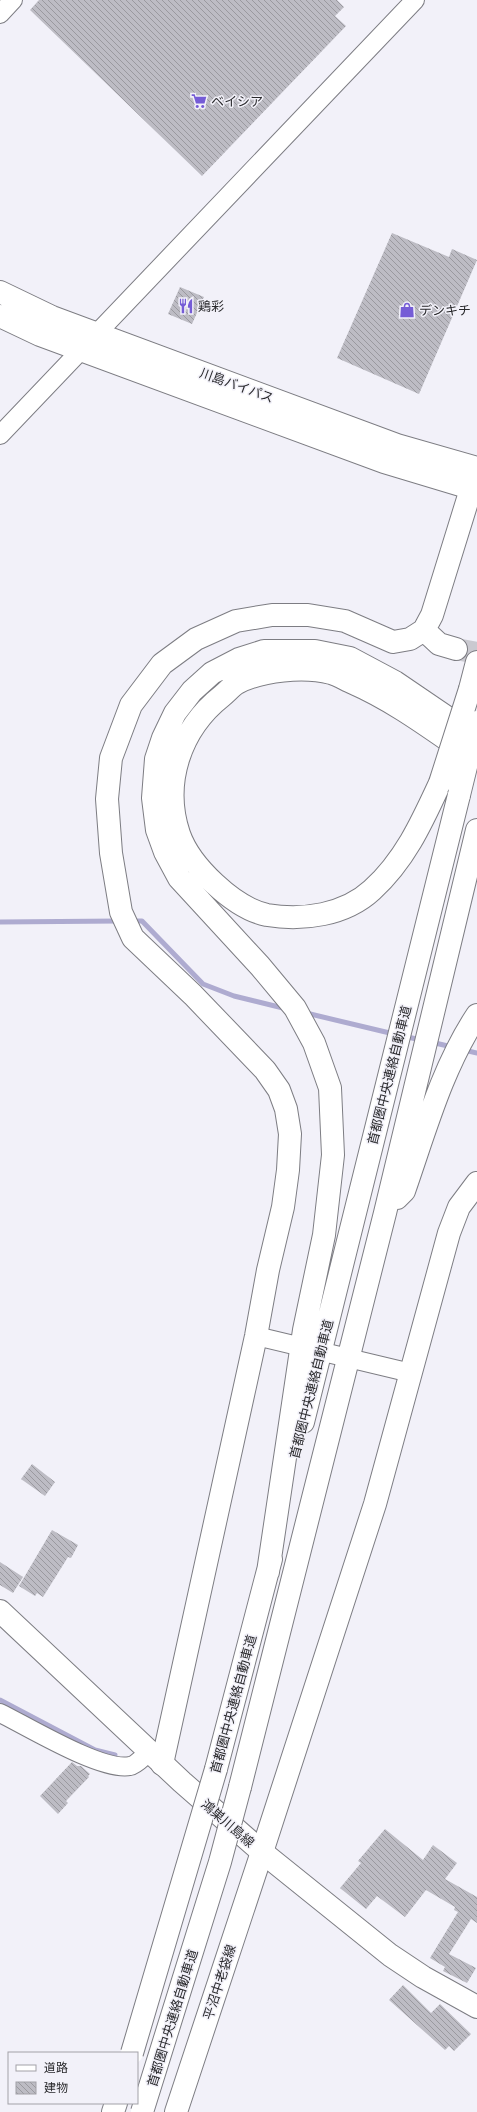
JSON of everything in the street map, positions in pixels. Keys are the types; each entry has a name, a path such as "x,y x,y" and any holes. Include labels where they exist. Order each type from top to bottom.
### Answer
{"main road":[{"name":"川島バイパス","path":"0,292 52,317 397,445 475,482"},
{"name":"川島バイパス","path":"0,316 40,335 82,351 384,462 475,482"},
{"path":"156,1758 256,1336 268,1270 283,1207 288,1170 290,1134 286,1109 279,1090 265,1070 193,995 132,938 121,912 110,841 106,799 112,758 131,705 162,664 196,639 236,621 272,615 308,615 345,621 393,642 410,639 424,630 432,615 475,482"},
{"path":"424,630 439,644 456,649"},
{"path":"311,1349 333,1155 330,1088 314,1043 300,1015 260,966 179,878 165,852 157,830 153,798 156,759 163,738 175,713 192,691 212,673 239,659 264,651 315,651 350,658 395,682 477,738"},
{"path":"477,662 470,689 440,783 413,840 394,866 372,891 348,907 305,917 266,914 241,904 211,881 190,856 179,835 172,801 178,753 194,723 213,702 237,683 266,674 300,669 332,673 381,695 477,760"},
{"name":"首都圏中央連絡自動車道","path":"132,2052 216,1769 268,1572 311,1349 402,1024 477,722"},
{"name":"首都圏中央連絡自動車道","path":"142,2112 220,1862 240,1787 384,1214 477,830"},
{"path":"384,1214 404,1191 439,1090 466,1032 477,1015"},
{"name":"平沼中老袋線","path":"176,2112 375,1504 448,1234 459,1207 477,1183"},
{"name":"鴻巣川島線","path":"0,1611 156,1758 262,1852 390,1955 423,1977 477,2007"}],"street":[{"path":"0,435 82,351 415,0"},
{"path":"256,1336 411,1373"},
{"path":"0,1713 94,1761 117,1766 130,1766 156,1758"}],"building":[{"name":"ベイシア","path":"39,0 337,0 344,7 335,16 346,26 202,176 30,10"},
{"name":"デンキチ","path":"392,233 449,257 452,249 477,260 419,394 337,358"},
{"name":"鶏彩","path":"180,287 204,297 192,324 168,314"},
{"path":"32,1464 55,1482 45,1496 21,1479"},
{"path":"52,1530 78,1545 71,1558 68,1557 43,1597 37,1593 35,1596 19,1586"},
{"path":"0,1562 23,1577 13,1593 0,1585"},
{"path":"72,1762 77,1766 81,1766 90,1774 88,1776 89,1777 66,1801 68,1803 58,1814 40,1796"},
{"path":"385,1829 423,1860 433,1845 457,1863 445,1879 477,1897 477,1923 471,1919 449,1954 476,1968 467,1983 443,1971 445,1967 430,1958 458,1912 454,1910 455,1907 426,1890 405,1917 377,1896 366,1909 340,1888 361,1863 358,1861"},
{"path":"403,1985 431,2013 440,2004 471,2034 454,2051 449,2046 445,2050 389,2000"}],"waterway":[{"path":"0,922 119,921"},
{"path":"131,921 142,921 203,984 234,996 287,1009"},
{"path":"306,1013 394,1034"},
{"path":"403,1036 421,1040"},
{"path":"431,1042 452,1047"},
{"path":"464,1050 477,1053"},
{"path":"0,1700 95,1750 115,1755"}],"tunnel":[{"path":"456,649 477,653"}],"place":[{"name":"ベイシア","path":"199,101"},
{"name":"鶏彩","path":"186,306"},
{"name":"デンキチ","path":"407,310"}]}
